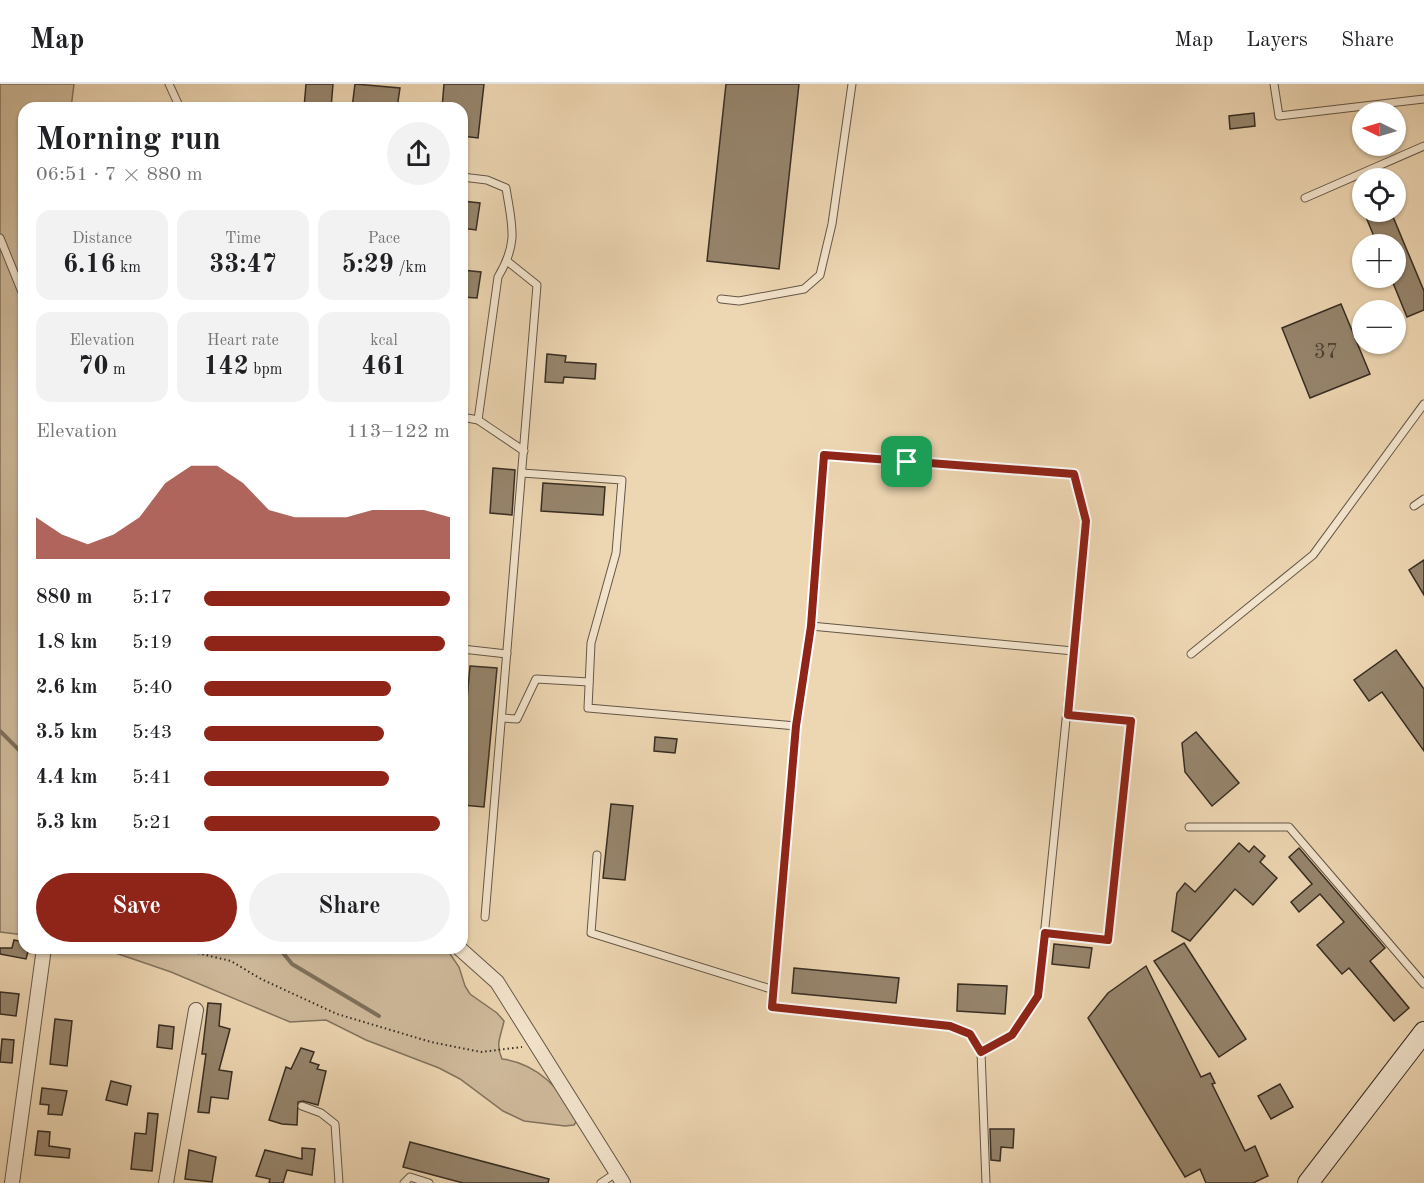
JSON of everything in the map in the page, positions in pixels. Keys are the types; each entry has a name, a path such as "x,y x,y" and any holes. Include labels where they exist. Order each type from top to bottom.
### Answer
{"main road":[{"path":"1308,1183 1424,1032"}],"street":[{"path":"12,1183 43,954"},
{"path":"466,954 497,982 620,1178"},
{"path":"166,1183 196,1010"}],"lane":[{"path":"169,84 177,102"},
{"path":"721,299 739,301 804,289 820,275 832,224 852,84"},
{"path":"1274,84 1279,116 1424,99"},
{"path":"1305,198 1424,146"},
{"path":"468,178 487,180 506,188 514,240 507,261 498,277 478,420"},
{"path":"0,238 18,283"},
{"path":"0,263 7,258"},
{"path":"485,917 537,285 507,261"},
{"path":"1191,654 1313,555 1424,404"},
{"path":"468,418 478,420 524,451"},
{"path":"981,1052 1012,1035 1038,996 1086,521 1074,474 824,455 811,626 796,726 772,1007 950,1026 970,1034 981,1052 986,1183"},
{"path":"522,472 622,480 616,553 591,643 588,708 796,726"},
{"path":"1414,506 1424,499"},
{"path":"811,626 1073,651"},
{"path":"468,650 507,654"},
{"path":"502,718 517,719 536,679 589,682"},
{"path":"1045,933 1108,940 1111,917 1131,721 1068,715"},
{"path":"1189,827 1289,827 1424,984"},
{"path":"597,855 591,933 774,990"},
{"path":"302,1106 321,1113 335,1124 339,1183"},
{"path":"404,1183 410,1177 429,1183"},
{"path":"601,1183 620,1178"}],"path":[{"path":"201,954 231,961 261,979 336,1014 431,1042 481,1052 537,1046"}],"shaded area":[{"path":"0,84 74,84 72,102 18,102 18,934 0,932"},
{"path":"118,954 450,954 459,967 470,994 497,1013 504,1021 499,1044 502,1059 515,1061 537,1072 555,1087 579,1117 574,1125 565,1126 524,1121 503,1111 460,1079 439,1068 366,1040 326,1020 290,1022 171,972"}],"building":[{"path":"306,84 333,84 332,102 304,102"},
{"path":"355,84 400,88 398,102 353,102"},
{"path":"444,84 484,84 478,138 468,137 468,102 442,102"},
{"path":"726,84 799,84 779,269 707,261"},
{"path":"1254,113 1255,126 1230,129 1229,116"},
{"path":"468,202 480,203 476,230 468,229"},
{"path":"1368,222 1395,222 1400,234 1373,234"},
{"path":"1406,248 1424,291 1424,310 1407,317 1406,300 1400,300 1395,288 1406,288"},
{"path":"468,271 481,272 477,298 468,297"},
{"path":"1341,304 1352,331 1352,354 1362,354 1370,374 1310,398 1282,328"},
{"path":"547,354 566,356 565,362 596,364 595,379 564,377 563,383 545,382"},
{"path":"493,468 515,470 512,515 490,513"},
{"path":"543,483 605,487 603,515 541,511"},
{"path":"1424,560 1424,595 1409,570"},
{"path":"1396,650 1424,689 1424,751 1382,692 1369,701 1354,680"},
{"path":"470,666 497,668 484,807 468,806"},
{"path":"1196,732 1239,783 1212,806 1185,772 1182,743"},
{"path":"655,737 677,739 675,753 654,751"},
{"path":"611,804 633,806 625,880 603,878"},
{"path":"1239,843 1249,852 1254,846 1265,856 1260,862 1277,878 1253,905 1235,889 1190,941 1172,931 1177,893 1185,883 1195,892"},
{"path":"1299,848 1385,948 1370,961 1409,1008 1394,1021 1349,968 1342,974 1317,945 1344,922 1320,894 1299,912 1291,902 1312,884 1289,857"},
{"path":"14,940 18,941 18,954 27,954 26,959 0,954 0,948 12,948"},
{"path":"1184,943 1246,1039 1219,1057 1154,961"},
{"path":"1054,944 1092,948 1089,968 1052,964"},
{"path":"1146,966 1201,1077 1210,1073 1215,1083 1212,1084 1245,1151 1255,1146 1268,1176 1253,1183 1206,1183 1200,1169 1185,1177 1088,1018 1108,993"},
{"path":"794,968 899,978 896,1003 792,993"},
{"path":"958,984 1007,986 1005,1014 957,1011"},
{"path":"0,992 19,994 16,1016 0,1014"},
{"path":"208,1003 221,1004 219,1026 230,1029 219,1070 232,1072 228,1099 211,1097 209,1113 198,1112 206,1054 202,1054"},
{"path":"55,1019 72,1021 67,1066 50,1064"},
{"path":"159,1025 174,1027 172,1049 157,1047"},
{"path":"2,1039 14,1040 12,1063 0,1062"},
{"path":"301,1048 314,1052 310,1062 319,1065 317,1069 326,1071 318,1105 298,1102 297,1125 269,1120 286,1067 291,1069"},
{"path":"111,1081 131,1086 127,1105 106,1100"},
{"path":"1280,1084 1293,1107 1271,1119 1258,1096"},
{"path":"42,1088 67,1091 62,1115 48,1114 49,1105 40,1104"},
{"path":"148,1113 158,1114 152,1171 131,1169 135,1133 146,1134"},
{"path":"990,1129 1014,1129 1013,1148 1001,1147 1000,1161 991,1160"},
{"path":"38,1131 50,1132 49,1146 70,1149 69,1158 35,1155"},
{"path":"410,1142 549,1179 548,1183 463,1183 403,1167"},
{"path":"302,1148 315,1149 312,1175 287,1170 283,1183 269,1183 270,1179 256,1176 265,1150 302,1159"},
{"path":"189,1150 216,1157 212,1182 185,1179"}],"waterway":[{"path":"0,731 18,749"},
{"path":"284,954 292,964 379,1016"}],"route":[{"path":"824,455 907,462 1074,474 1086,521 1068,715 1131,721 1108,940 1045,933 1038,996 1012,1035 981,1052 970,1034 950,1026 772,1007 796,726 811,626 824,455"}]}
